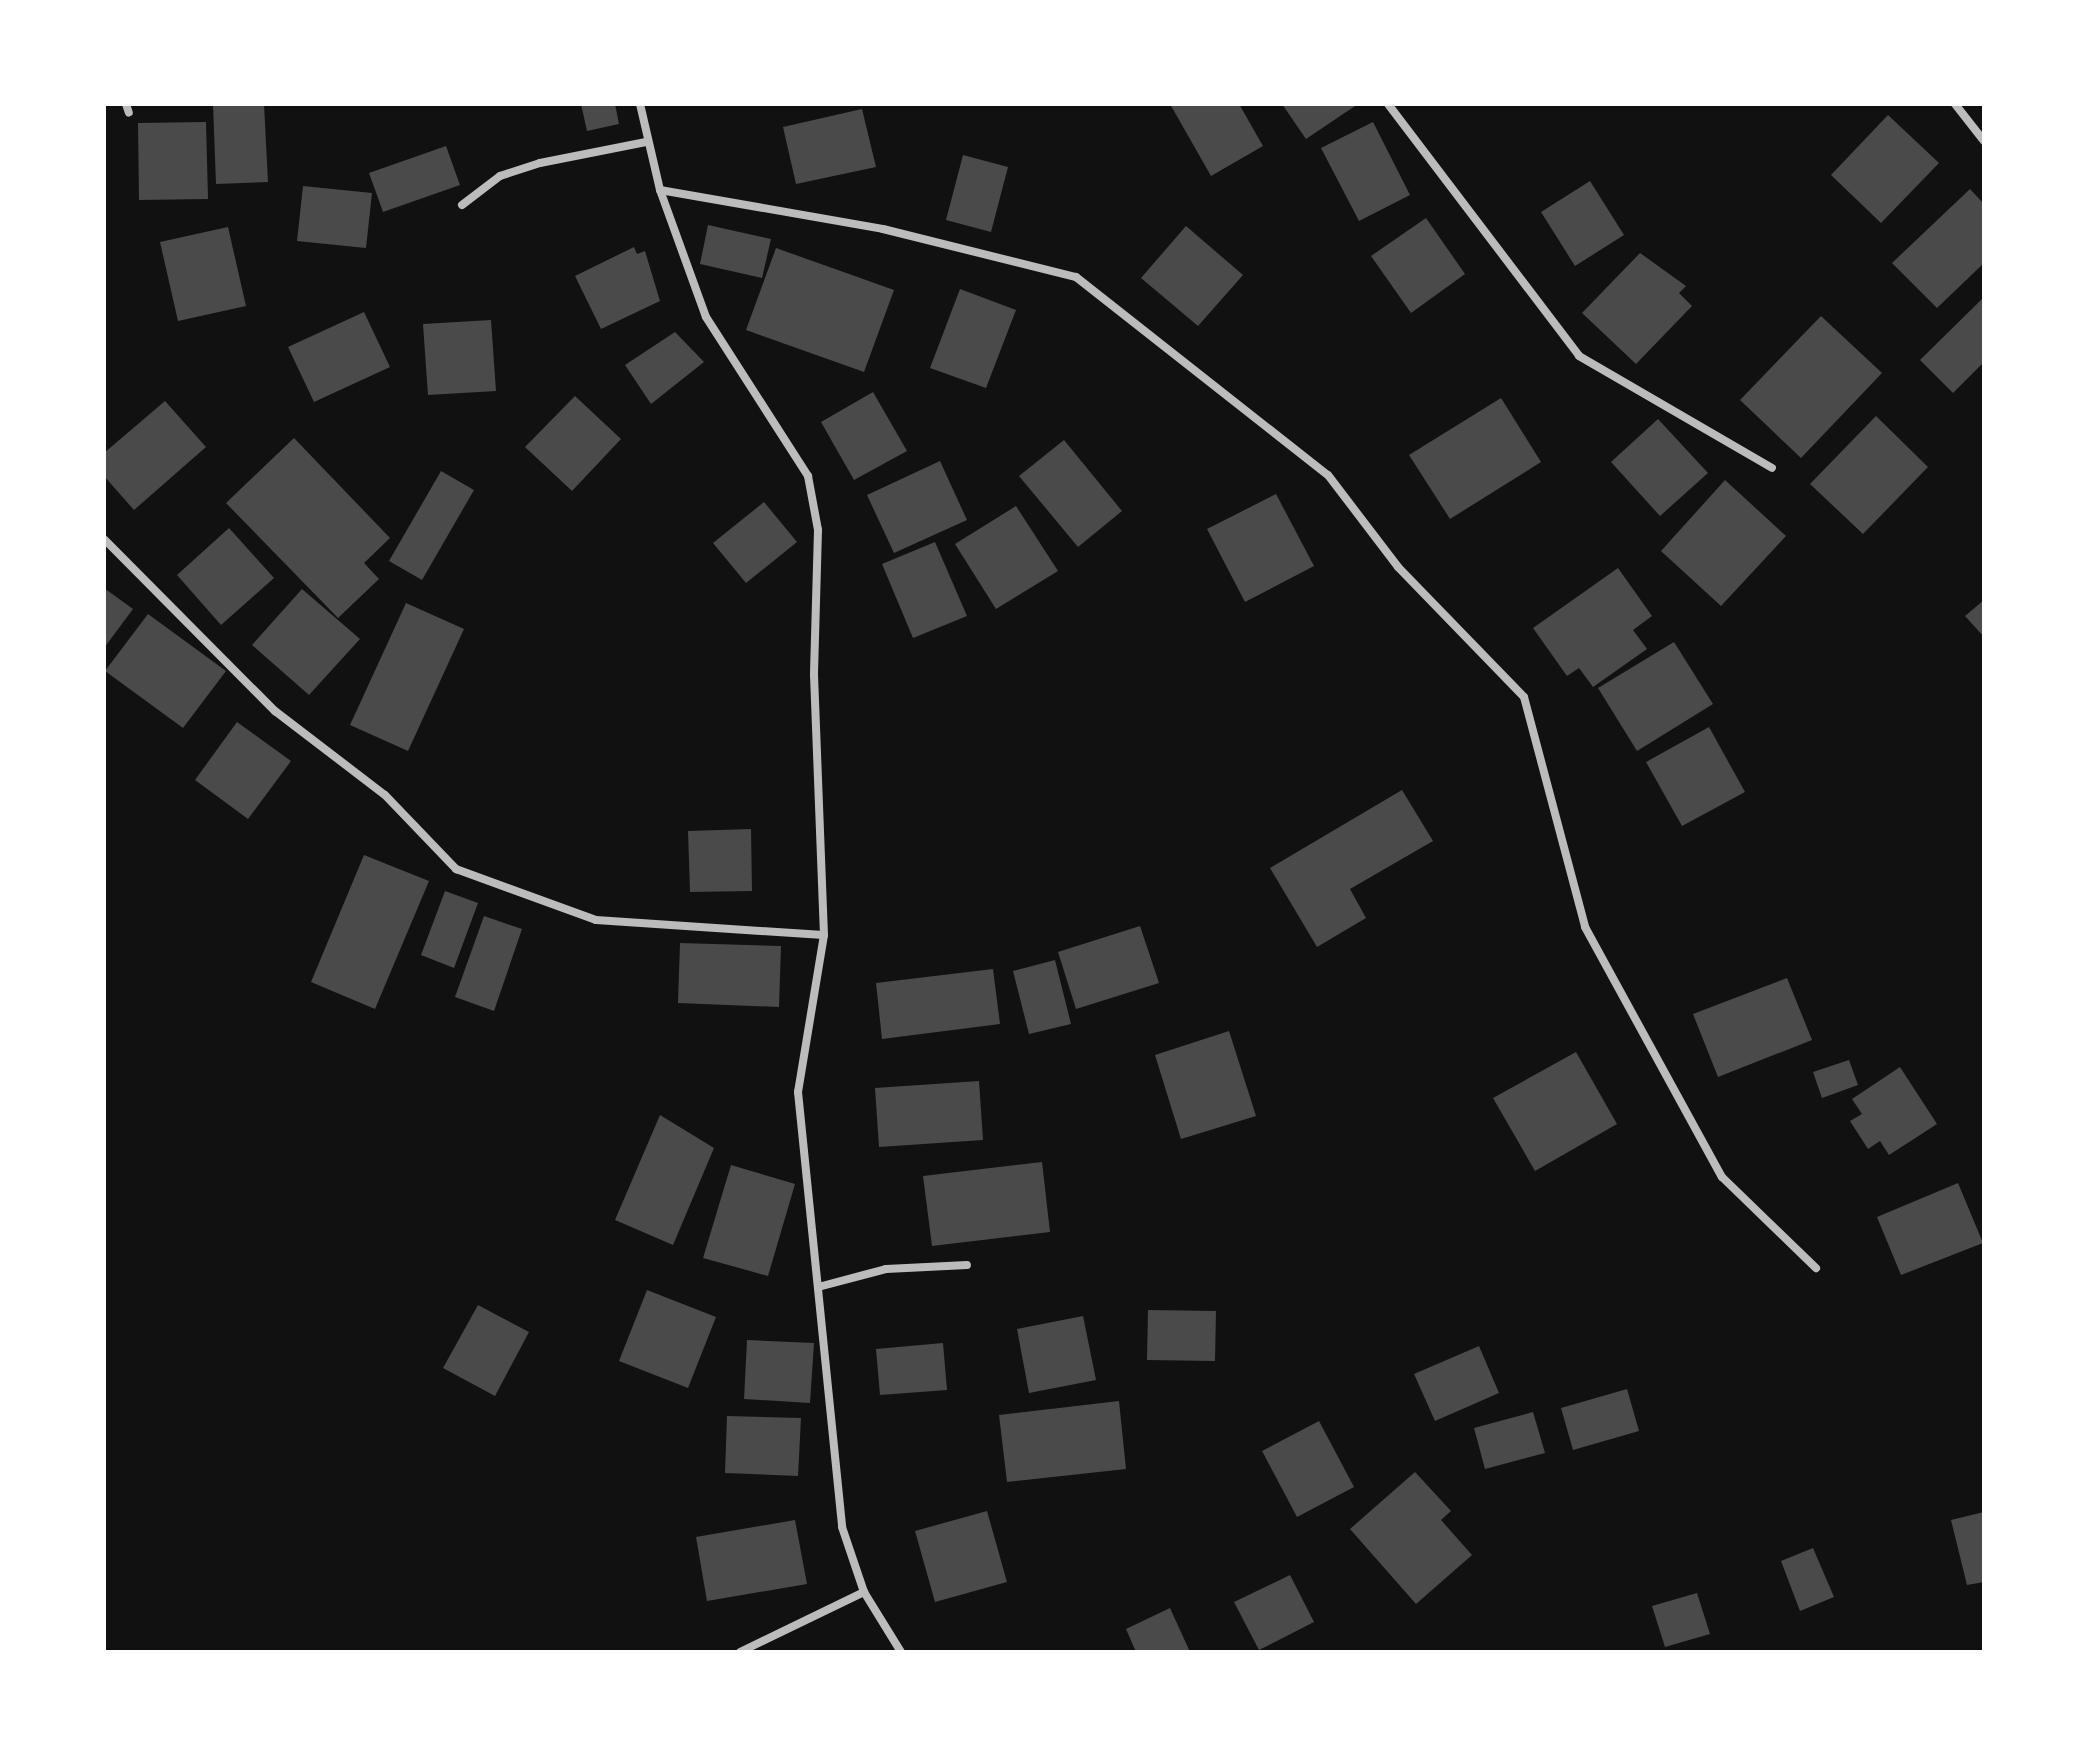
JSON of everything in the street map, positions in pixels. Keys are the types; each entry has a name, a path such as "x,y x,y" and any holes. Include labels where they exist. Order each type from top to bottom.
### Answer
{"street":[{"path":"640,104 646,142 660,190 706,317 808,476 818,530 814,675 824,935 798,1092 822,1286 824,1404 842,1527 864,1592 901,1652"},
{"path":"1388,104 1579,356 1772,468"},
{"path":"1955,104 1984,141"},
{"path":"462,205 500,176 540,163 646,142"},
{"path":"660,190 883,229 1076,277 1328,475 1398,567 1524,697 1585,927 1722,1177 1816,1268"},
{"path":"104,539 275,711 385,795 456,869 596,920 824,935"},
{"path":"822,1286 886,1269 967,1265"},
{"path":"740,1652 864,1592"}],"building":[{"path":"213,104 264,104 268,182 216,184"},
{"path":"581,104 615,104 619,124 587,131"},
{"path":"1170,104 1239,104 1263,146 1211,176"},
{"path":"1282,104 1358,104 1306,139"},
{"path":"862,109 876,167 796,184 783,127"},
{"path":"1888,115 1939,163 1881,223 1831,175"},
{"path":"206,122 208,199 139,200 138,123"},
{"path":"1373,122 1410,195 1359,221 1321,148"},
{"path":"446,146 460,185 383,212 369,173"},
{"path":"963,155 1008,167 991,232 946,220"},
{"path":"1590,181 1624,235 1575,266 1541,212"},
{"path":"303,186 372,193 366,248 297,241"},
{"path":"1970,189 1984,204 1984,263 1937,308 1892,263"},
{"path":"1426,218 1465,274 1411,313 1371,256"},
{"path":"708,225 771,239 762,278 700,264"},
{"path":"1186,226 1243,275 1198,326 1141,278"},
{"path":"228,227 246,306 178,321 160,242"},
{"path":"634,247 637,254 645,251 660,301 601,329 575,276"},
{"path":"776,248 894,290 864,372 746,330"},
{"path":"1640,253 1686,286 1679,293 1692,306 1636,364 1582,313"},
{"path":"960,289 1016,310 986,388 930,368"},
{"path":"1984,297 1984,362 1953,393 1920,360"},
{"path":"364,312 390,367 314,402 288,347"},
{"path":"1821,316 1882,373 1801,458 1740,400"},
{"path":"491,320 496,391 428,395 423,324"},
{"path":"675,332 704,362 651,404 625,365"},
{"path":"873,392 907,451 854,480 821,422"},
{"path":"575,396 621,439 572,491 525,447"},
{"path":"1501,398 1541,462 1450,519 1409,455"},
{"path":"165,401 206,447 134,510 104,476 104,453"},
{"path":"1876,416 1928,467 1863,534 1810,484"},
{"path":"1658,419 1708,473 1660,516 1611,462"},
{"path":"294,438 390,538 364,563 379,579 338,618 226,503"},
{"path":"1064,440 1122,511 1078,547 1019,476"},
{"path":"940,461 967,520 894,553 867,495"},
{"path":"441,471 474,490 422,580 389,561"},
{"path":"1725,480 1786,536 1721,606 1661,551"},
{"path":"1276,494 1314,566 1245,602 1207,529"},
{"path":"764,502 797,542 746,583 713,543"},
{"path":"1016,506 1058,571 996,609 955,544"},
{"path":"229,528 274,578 221,625 177,575"},
{"path":"935,542 967,616 913,638 882,564"},
{"path":"1618,568 1652,616 1633,630 1647,649 1593,687 1579,668 1567,676 1533,628"},
{"path":"104,588 133,609 104,648"},
{"path":"302,589 360,639 309,695 252,645"},
{"path":"1984,600 1984,637 1965,616"},
{"path":"406,603 464,629 408,751 350,725"},
{"path":"148,614 226,671 183,728 105,671"},
{"path":"1674,642 1713,704 1637,751 1598,688"},
{"path":"237,722 291,761 248,819 195,780"},
{"path":"1709,727 1745,792 1682,826 1646,762"},
{"path":"1402,790 1433,841 1350,889 1366,918 1317,947 1270,868"},
{"path":"751,829 752,891 690,892 688,831"},
{"path":"364,855 429,881 375,1009 311,982"},
{"path":"445,891 478,903 454,968 421,955"},
{"path":"484,916 522,929 494,1011 455,997"},
{"path":"1140,926 1159,983 1076,1009 1058,952"},
{"path":"680,943 781,946 779,1007 678,1003"},
{"path":"1055,960 1071,1024 1029,1034 1013,971"},
{"path":"993,969 1000,1024 882,1039 876,983"},
{"path":"1787,978 1812,1040 1718,1077 1693,1014"},
{"path":"1229,1031 1256,1116 1181,1139 1155,1055"},
{"path":"1576,1052 1617,1124 1535,1171 1493,1098"},
{"path":"1849,1060 1858,1085 1822,1098 1813,1072"},
{"path":"1900,1067 1937,1124 1889,1155 1880,1141 1868,1149 1850,1121 1862,1114 1852,1099"},
{"path":"979,1081 983,1140 879,1147 875,1088"},
{"path":"660,1115 714,1148 673,1245 615,1220"},
{"path":"1042,1162 1050,1232 932,1246 923,1176"},
{"path":"731,1165 795,1184 768,1276 703,1258"},
{"path":"1958,1183 1983,1243 1901,1275 1877,1217"},
{"path":"647,1290 716,1317 688,1388 619,1361"},
{"path":"478,1305 529,1332 495,1396 443,1368"},
{"path":"1148,1310 1216,1311 1215,1361 1147,1360"},
{"path":"1083,1316 1096,1380 1029,1393 1017,1329"},
{"path":"747,1340 814,1343 810,1403 744,1399"},
{"path":"943,1343 947,1390 880,1395 876,1349"},
{"path":"1479,1346 1499,1393 1435,1421 1414,1374"},
{"path":"1627,1389 1639,1431 1573,1450 1561,1408"},
{"path":"1119,1401 1126,1469 1007,1482 999,1415"},
{"path":"1533,1412 1545,1453 1485,1469 1474,1428"},
{"path":"727,1416 801,1418 798,1476 725,1473"},
{"path":"1319,1421 1354,1487 1297,1517 1262,1451"},
{"path":"1415,1472 1451,1511 1441,1520 1472,1555 1416,1604 1350,1529"},
{"path":"987,1511 1007,1582 935,1602 915,1531"},
{"path":"1984,1512 1984,1582 1967,1585 1951,1520"},
{"path":"795,1520 807,1584 707,1601 696,1537"},
{"path":"1813,1548 1834,1597 1800,1611 1781,1561"},
{"path":"1290,1575 1314,1622 1259,1650 1234,1602"},
{"path":"1697,1593 1710,1634 1665,1647 1652,1606"},
{"path":"1170,1608 1190,1652 1136,1652 1126,1629"}]}
